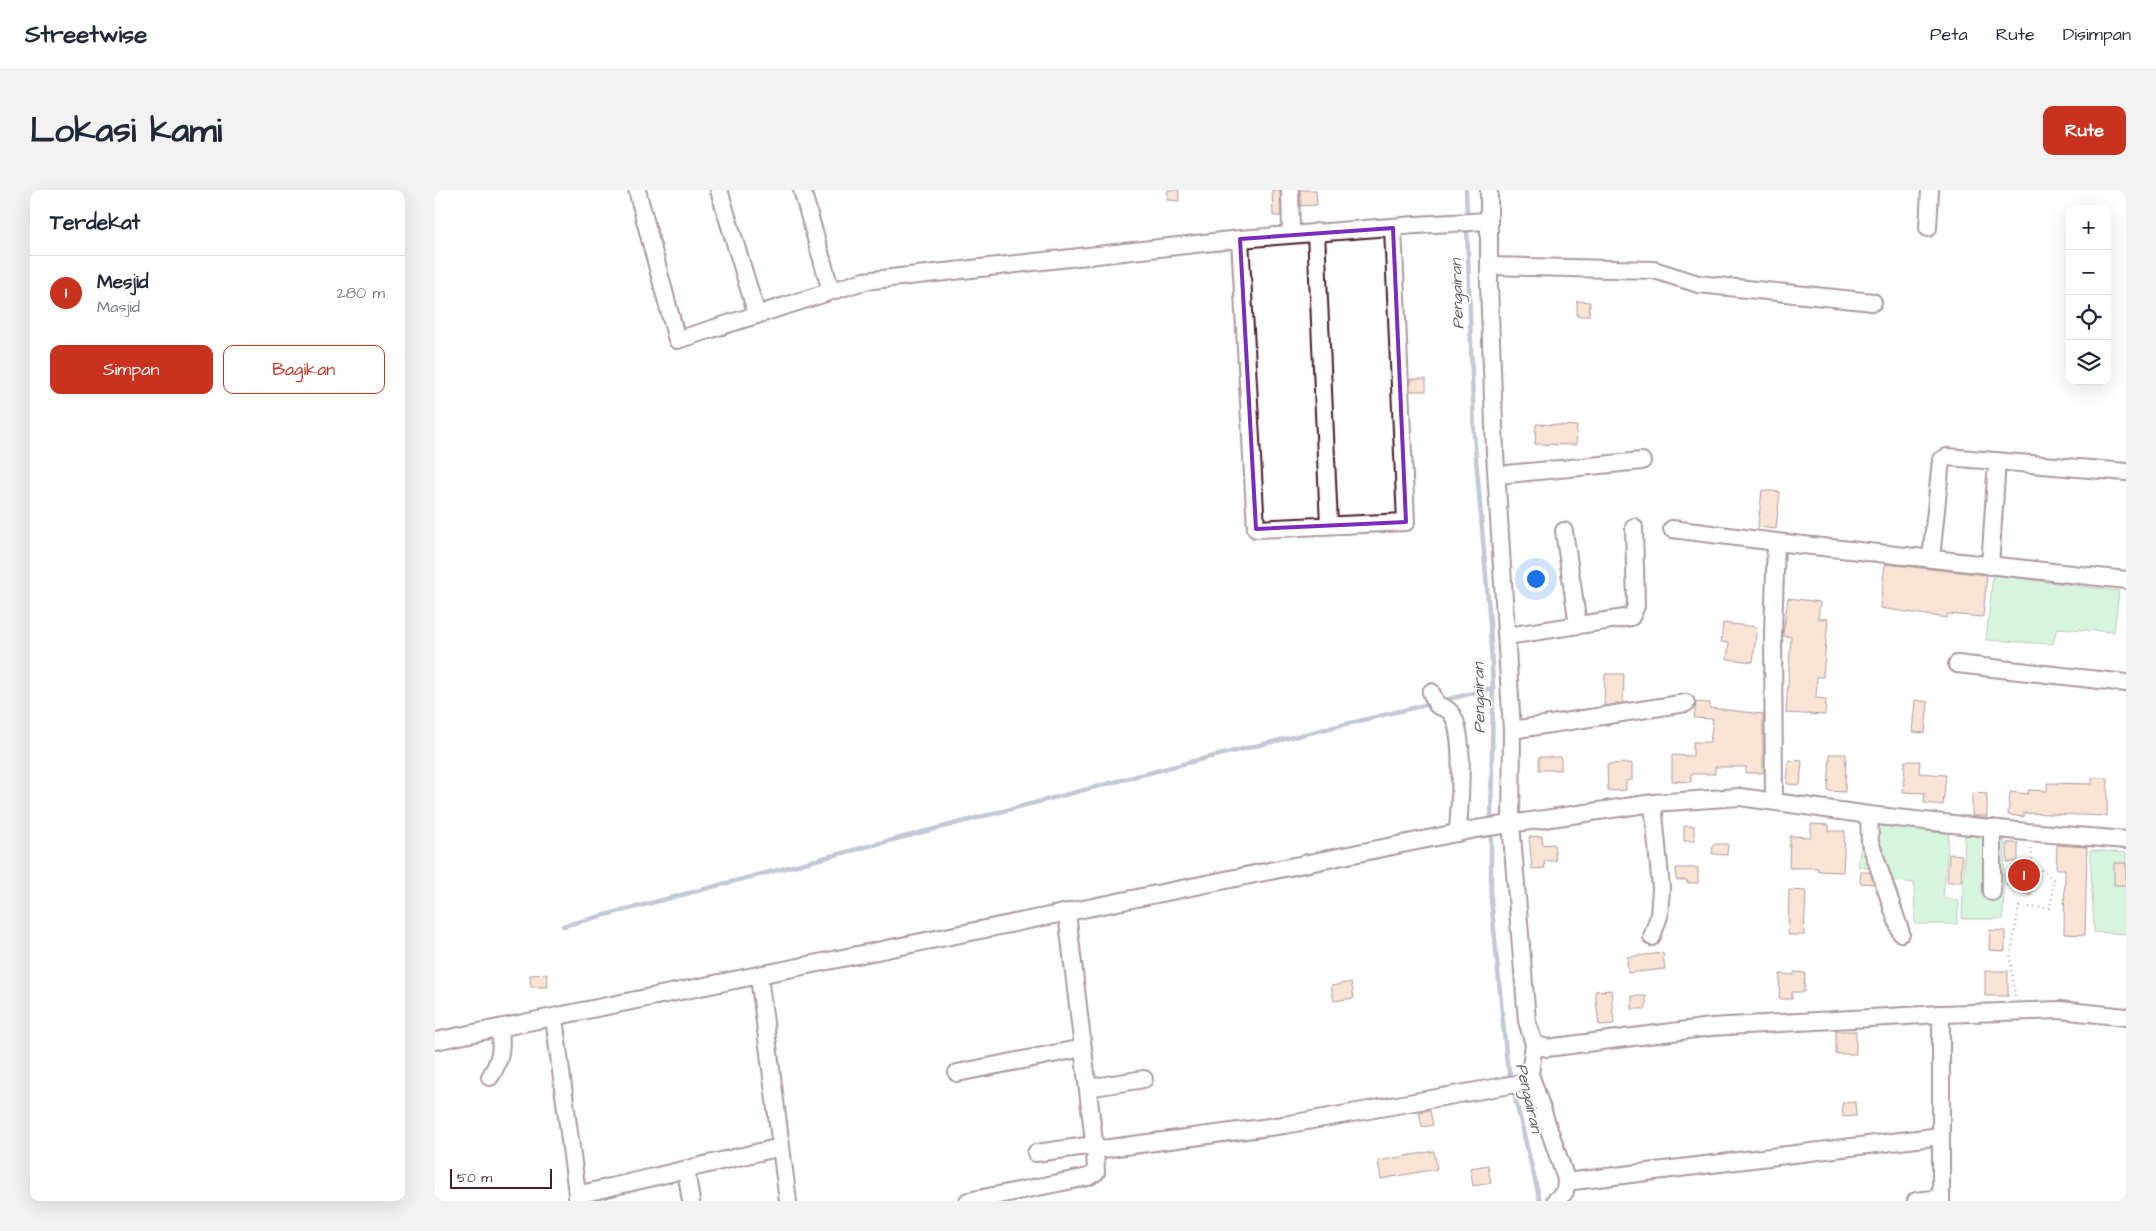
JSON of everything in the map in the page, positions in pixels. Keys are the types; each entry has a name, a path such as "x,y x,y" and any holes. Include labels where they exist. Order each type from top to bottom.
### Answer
{"street":[{"path":"637,190 677,340 864,281 1291,234 1489,221"},
{"path":"719,190 757,315"},
{"path":"802,190 831,291"},
{"path":"1290,190 1291,234"},
{"path":"1489,190 1489,266 1497,475 1512,730 1507,824 1527,1021 1534,1044 1517,1082"},
{"path":"1927,228 1930,190"},
{"path":"1241,239 1257,529 1406,522 1393,228"},
{"path":"1315,232 1329,525"},
{"path":"1489,266 1654,270 1698,284 1873,302"},
{"path":"1931,559 1941,460 1947,457 2126,472"},
{"path":"1497,475 1642,461"},
{"path":"1991,566 1997,462"},
{"path":"1507,636 1626,618 1633,614 1636,606 1634,528"},
{"path":"1672,529 2126,580"},
{"path":"1564,531 1577,625"},
{"path":"1774,800 1773,632 1776,542"},
{"path":"1957,664 2126,683"},
{"path":"1434,698 1449,710 1458,725 1461,742 1458,833"},
{"path":"1512,730 1686,703"},
{"path":"435,1041 1458,833 1653,803 1740,797 1774,800 1869,815 2027,832 2126,840"},
{"path":"1652,937 1659,916 1661,888 1653,803"},
{"path":"1869,815 1869,833 1872,848 1883,875 1901,933"},
{"path":"1992,828 1992,892"},
{"path":"968,1201 1088,1177 1096,1172 1095,1148 1067,913"},
{"path":"759,976 788,1201"},
{"path":"1534,1044 1547,1048 1711,1027 1941,1014 2059,1010 2126,1017"},
{"path":"1915,1201 1941,1200 1941,1014"},
{"path":"554,1018 578,1198 781,1147"},
{"path":"490,1077 498,1066 501,1056 500,1028"},
{"path":"957,1073 1083,1048"},
{"path":"1088,1088 1144,1079"},
{"path":"1036,1153 1095,1148 1285,1125 1517,1082"},
{"path":"1517,1082 1566,1182 1565,1192 1555,1201"},
{"path":"1566,1182 1941,1136"},
{"path":"686,1170 691,1201"}],"path":[{"path":"2017,1011 2010,958 2019,906 2050,908 2054,880 2033,863 2027,832"}],"highlighted area":[{"path":"1393,228 1406,522 1256,529 1240,239"}],"green space":[{"path":"1993,575 2119,591 2114,632 2057,628 2053,644 1986,640"},
{"path":"1864,822 1949,834 1943,898 1959,901 1957,924 1915,924 1914,883 1878,879 1875,870 1858,866"},
{"path":"1965,835 2005,839 2003,919 1962,919"},
{"path":"2090,850 2126,853 2126,934 2094,932"}],"building":[{"path":"1168,190 1179,190 1179,201 1167,200"},
{"path":"1272,190 1280,190 1281,216 1273,216"},
{"path":"1300,190 1316,190 1317,205 1300,206"},
{"path":"1577,301 1590,302 1589,316 1577,316"},
{"path":"1410,379 1426,379 1426,391 1410,391"},
{"path":"1536,424 1577,426 1576,445 1535,444"},
{"path":"1762,490 1780,492 1776,529 1758,527"},
{"path":"1885,564 1987,575 1983,617 1947,614 1947,618 1880,608"},
{"path":"1788,598 1820,602 1818,618 1828,619 1823,677 1817,677 1816,698 1826,699 1825,715 1786,713 1791,637 1783,636 1783,633"},
{"path":"1723,623 1757,627 1753,662 1727,659 1729,643 1721,642"},
{"path":"1605,674 1624,674 1623,703 1604,706"},
{"path":"1915,700 1928,702 1925,733 1912,732"},
{"path":"1696,702 1710,703 1710,708 1763,714 1763,773 1746,773 1746,767 1715,767 1715,774 1691,774 1691,782 1672,781 1672,755 1693,756 1693,742 1710,742 1713,719 1694,718"},
{"path":"1830,754 1846,754 1845,792 1828,791"},
{"path":"1539,757 1561,757 1561,770 1539,770"},
{"path":"1789,760 1802,761 1800,785 1787,784"},
{"path":"1905,761 1920,761 1919,773 1946,775 1943,805 1924,803 1925,793 1903,792"},
{"path":"1632,763 1632,780 1626,781 1626,790 1608,791 1607,764"},
{"path":"2092,778 2108,778 2107,816 2024,813 2024,817 2008,815 2010,792 2028,794 2028,790 2047,791 2047,783 2092,784"},
{"path":"1972,793 1987,794 1987,816 1972,816"},
{"path":"1811,824 1829,825 1829,831 1845,831 1843,872 1818,871 1818,868 1789,868 1790,836 1811,837"},
{"path":"1684,826 1694,826 1694,841 1684,841"},
{"path":"1542,836 1543,845 1554,844 1556,861 1544,861 1545,868 1532,869 1529,837"},
{"path":"2007,843 2018,843 2018,862 2007,862"},
{"path":"1713,844 1728,844 1727,855 1712,854"},
{"path":"2057,845 2087,847 2085,935 2064,934 2065,869 2056,869"},
{"path":"1949,854 1962,855 1961,882 1947,882"},
{"path":"2114,863 2126,863 2126,885 2114,885"},
{"path":"2016,864 2040,875 2030,896 2006,885"},
{"path":"1676,868 1698,868 1698,883 1676,880"},
{"path":"1861,872 1870,872 1874,884 1860,883"},
{"path":"1789,890 1806,891 1804,935 1788,935"},
{"path":"1990,930 2005,931 2005,951 1989,950"},
{"path":"1663,953 1665,969 1628,973 1627,957"},
{"path":"1985,971 2008,971 2008,996 1985,996"},
{"path":"1794,972 1805,973 1804,992 1792,992 1792,999 1779,999 1780,974 1794,975"},
{"path":"547,974 548,987 531,987 530,975"},
{"path":"1351,982 1354,998 1334,1001 1331,986"},
{"path":"1611,990 1614,1024 1599,1025 1595,991"},
{"path":"1632,996 1646,996 1646,1009 1632,1009"},
{"path":"1836,1031 1856,1031 1856,1054 1836,1054"},
{"path":"1855,1102 1856,1116 1843,1117 1842,1103"},
{"path":"1430,1110 1433,1125 1422,1127 1419,1112"},
{"path":"1434,1151 1437,1169 1381,1179 1378,1161"},
{"path":"1488,1165 1491,1183 1473,1186 1470,1168"}],"waterway":[{"name":"Pengairan","path":"1466,190 1467,219"},
{"name":"Pengairan","path":"1467,226 1474,434 1490,623 1493,688 1491,823"},
{"path":"1441,701 1493,688"},
{"path":"563,926 1206,758 1433,703"},
{"name":"Pengairan","path":"1491,830 1491,899 1507,1063 1512,1081"},
{"name":"Pengairan","path":"1513,1089 1540,1201"}],"place":[{"name":"Mesjid","path":"2024,875"}]}
